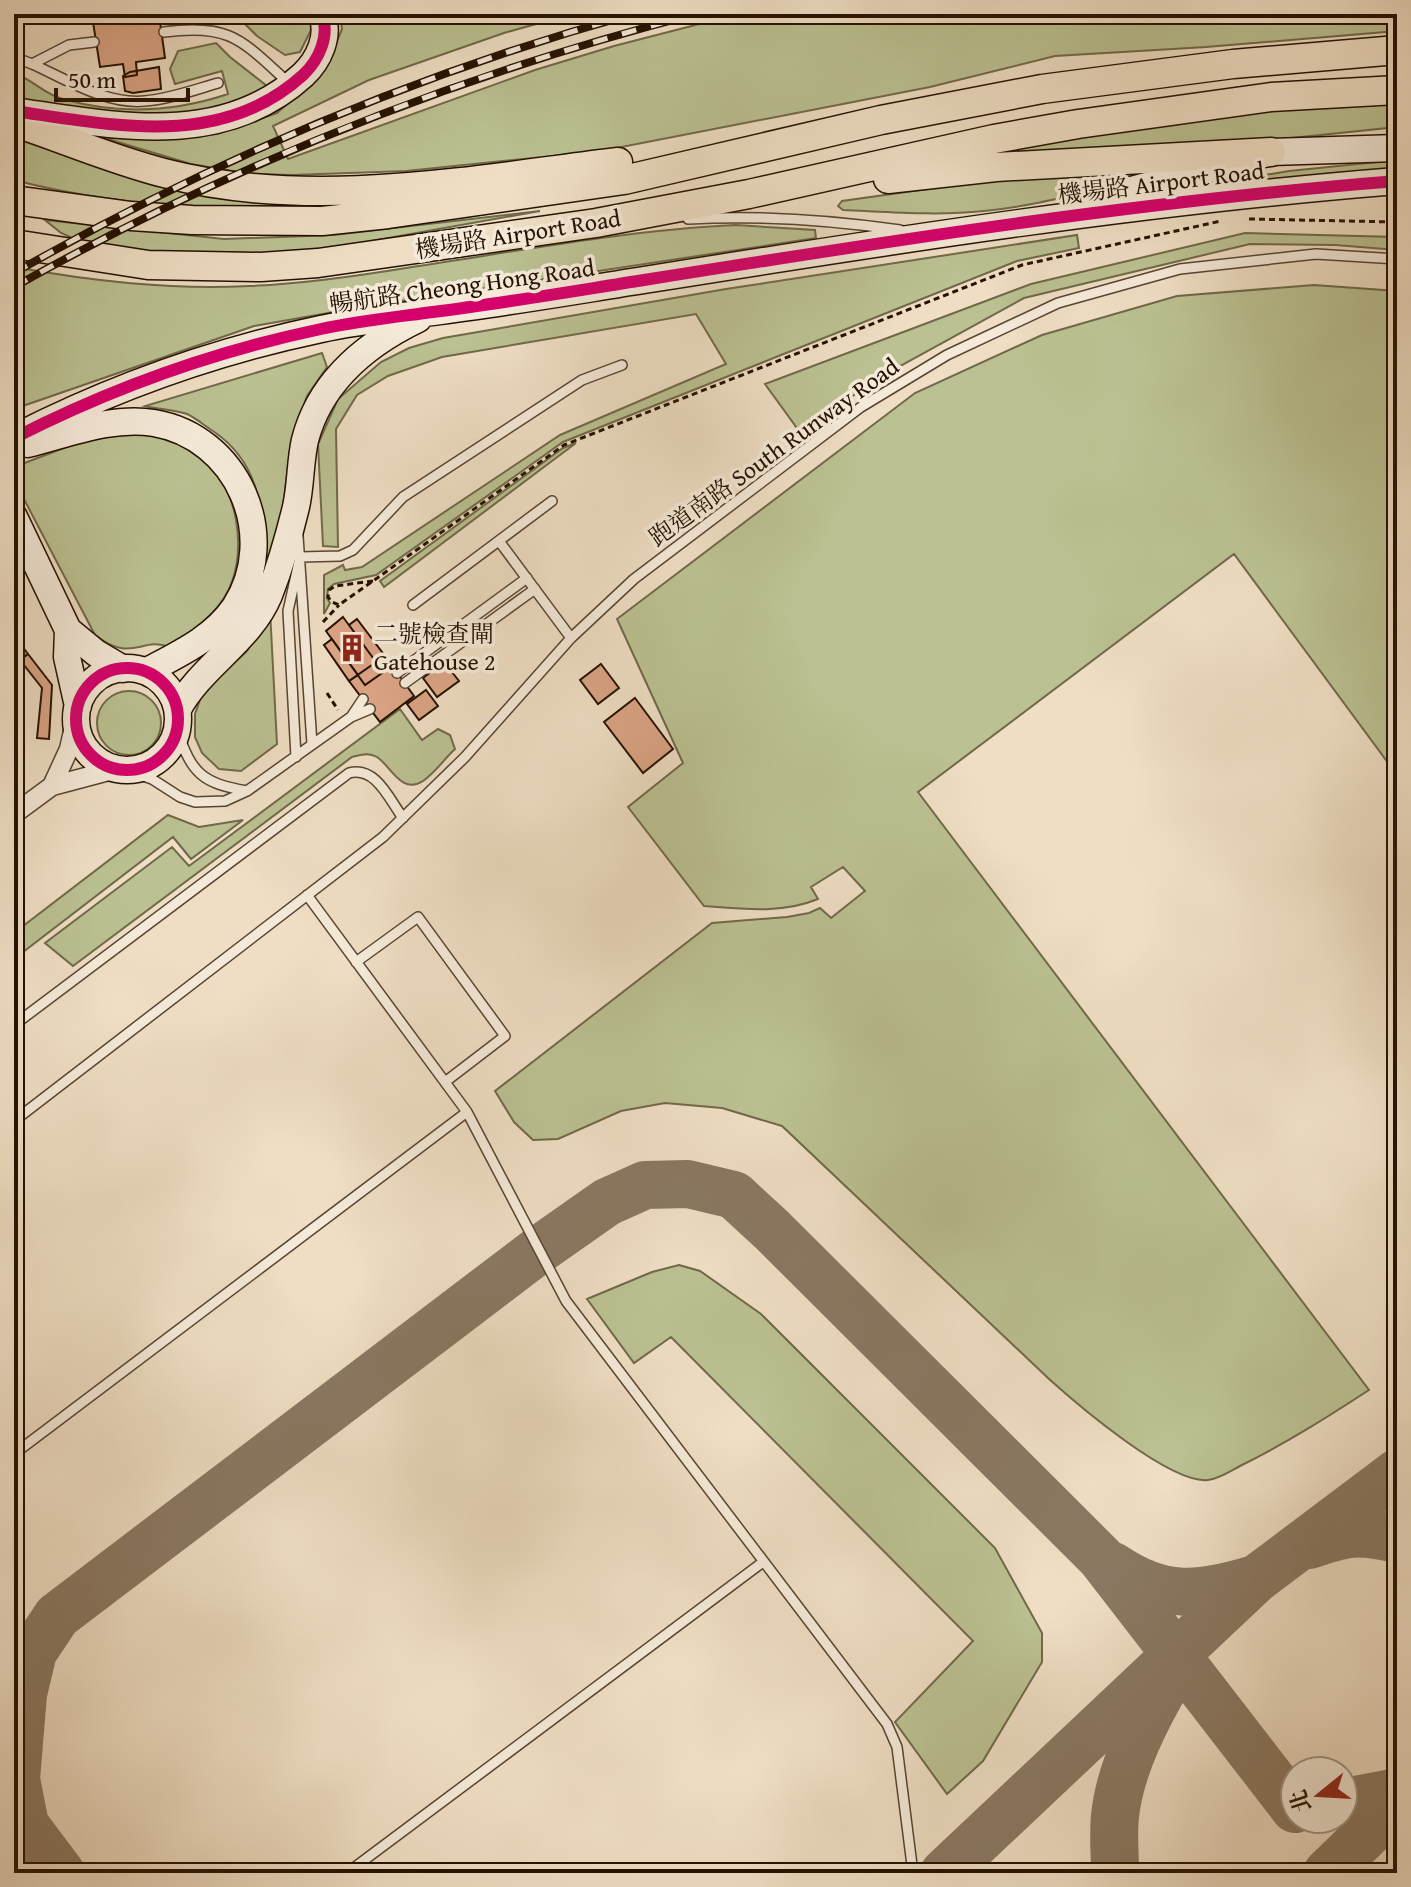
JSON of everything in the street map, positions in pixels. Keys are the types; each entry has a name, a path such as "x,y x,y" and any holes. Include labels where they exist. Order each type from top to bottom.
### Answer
{"main road":[{"name":"機場路 Airport Road","path":"14,200 131,216 192,220 322,221 624,180 881,120 1042,89 1233,64 1397,50"},
{"name":"機場路 Airport Road","path":"14,244 148,265 261,267 404,252 596,223 749,194 994,139 1078,124 1271,97 1397,90"},
{"path":"14,122 164,173 226,185 284,190 375,189 621,162 727,154"},
{"path":"749,194 996,167 1271,152"}],"street":[{"path":"14,111 120,126 187,126 236,113 291,85 306,72 319,54 324,37 322,14"},
{"path":"1011,223 1271,152 1397,148"},
{"name":"機場路 Airport Road","path":"931,235 1256,193 1397,181"},
{"name":"暢航路 Cheong Hong Road","path":"19,441 110,394 266,342 365,320 931,235"},
{"path":"14,814 52,786 146,767 160,759 172,746 178,720 193,684 242,635 268,598 296,505 307,433 333,381 381,340 432,312"},
{"path":"19,441 119,422 151,423 177,429 202,442 229,468 243,490 252,517 254,544 250,570 242,595 226,619 203,640 135,670 106,672 96,678 88,686 77,712 69,749 52,786"},
{"path":"14,517 24,550 68,630 96,653 164,683 175,699 178,720"},
{"path":"68,630 67,657 77,712 77,731 96,760 121,770"}],"lane":[{"path":"164,32 198,28 229,35 244,42 291,85"},
{"path":"32,64 69,45 94,42"},
{"path":"14,57 108,97 125,100 144,101 218,83"},
{"path":"596,223 743,216 854,223 931,235"},
{"name":"跑道南路 South Runway Road","path":"14,1121 383,837 465,757 571,638 634,579 861,407 947,355 1058,303 1180,269 1316,254 1397,259"},
{"path":"300,557 340,556 353,550 403,497 582,380 622,365"},
{"path":"413,605 552,501"},
{"path":"296,505 312,744"},
{"path":"499,541 571,638"},
{"path":"296,757 288,611 300,557"},
{"path":"397,673 527,578"},
{"path":"405,683 535,589"},
{"path":"351,717 363,699"},
{"path":"121,770 152,779 180,797 195,802 225,801 247,791 351,717 370,709"},
{"path":"178,720 186,756 200,775 218,786 247,791"},
{"path":"14,1025 349,773 359,770 371,774 403,818"},
{"path":"307,895 467,1112 566,1301 887,1724 897,1747 913,1873"},
{"path":"356,962 418,917 505,1036 445,1082"},
{"path":"14,1454 467,1112"},
{"path":"347,1873 763,1562"}],"path":[{"path":"323,622 339,605 328,597 329,590 335,586 373,581"}],"green space":[{"path":"207,14 310,14 311,30 300,52 285,55 243,22"},
{"path":"340,14 572,14 504,33 369,80 273,126 288,159 535,70 738,14 1397,14 1397,31 1055,56 930,87 601,151 406,171 249,174 191,164 104,138 178,139 217,134 277,113 326,68 342,29"},
{"path":"216,43 267,86 256,95 205,115 145,116 45,104 14,97 14,73 56,97 105,108 167,108 208,100 228,94 222,71 175,84 170,69 178,51"},
{"path":"1397,104 1397,127 1156,152 985,161 983,149 1278,109"},
{"path":"14,138 153,183 279,204 349,208 226,210 66,192 14,180"},
{"path":"1397,160 1397,169 1164,192 1289,171"},
{"path":"1139,172 1142,175 1140,180 1004,209 914,213 843,210 838,206 842,201 985,181"},
{"path":"540,211 338,247 245,259 106,253 61,233 45,220 224,239 333,235"},
{"path":"736,225 815,230 816,238 254,326 14,409 14,267 160,285 269,285 351,276 614,236"},
{"path":"1245,233 1397,237 1397,250 1335,245 1250,244 1024,298 871,382 802,435 765,384 1031,284"},
{"path":"1077,235 1079,248 1017,261 563,442 376,575 334,584 328,589 330,603 324,614 324,575 343,565 345,570 362,567 560,435 726,364 696,314 442,357 388,376 357,395 336,429 338,547 323,546 318,444 338,399 381,362 409,348 443,338 726,289"},
{"path":"1314,285 1397,291 1397,775 1234,554 918,792 1369,1390 1275,1448 1208,1480 1191,1478 1171,1470 1125,1441 1081,1406 782,1126 722,1108 665,1103 621,1111 558,1139 533,1140 514,1122 495,1091 712,923 787,917 820,908 831,918 865,891 843,867 811,887 818,899 804,904 762,909 704,906 628,807 683,763 617,619 915,393 1042,335 1177,296"},
{"path":"322,353 327,367 307,396 291,442 280,531 260,587 262,543 259,501 244,463 231,446 187,414 145,406"},
{"path":"138,431 192,448 211,464 231,500 238,541 232,581 224,598 206,619 169,647 151,645 128,649 118,648 95,635 14,480 14,467 77,443"},
{"path":"576,443 384,587 380,581 563,448"},
{"path":"270,610 277,744 241,771 219,769 202,753 195,737 195,714 203,691 247,651"},
{"path":"123,691 135,691 152,700 159,711 159,735 152,746 135,755 123,755 111,750 102,741 97,729 97,717 102,705 111,696"},
{"path":"400,709 422,740 438,729 450,735 455,749 423,781 415,784 402,782 374,755 352,757 73,966 45,943 172,847 189,866"},
{"path":"168,815 199,827 243,820 191,859 173,837 14,959 14,933"},
{"path":"679,1265 700,1271 761,1314 995,1548 1042,1633 1042,1662 983,1761 947,1794 895,1722 973,1641 671,1337 634,1363 587,1299 652,1272"}],"building":[{"path":"159,14 165,58 136,62 137,75 125,77 123,64 100,67 93,22"},
{"path":"159,67 161,89 133,93 125,91 123,76"},
{"name":"二號檢查閘 Gatehouse 2","path":"343,617 376,662 385,656 392,666 365,685 326,631"},
{"path":"357,619 385,656 376,662 349,625"},
{"path":"332,639 358,675 349,681 324,645"},
{"path":"22,646 28,654 14,665 14,652"},
{"path":"28,654 52,685 49,739 37,738 42,688 20,660"},
{"path":"385,656 414,696 380,722 349,681"},
{"path":"444,662 459,681 437,697 423,678"},
{"path":"601,664 619,688 598,704 580,680"},
{"path":"426,690 438,706 419,720 407,704"},
{"path":"635,698 673,749 643,773 604,722"}],"taxiway":[{"path":"61,1873 25,1825 16,1779 23,1694 33,1652 57,1616 540,1249 607,1202 645,1185 688,1184 734,1195 772,1230 1101,1558 1279,1788"},
{"path":"944,1873 1256,1579 1397,1473"},
{"path":"1309,1545 1352,1534 1397,1539"},
{"path":"1113,1566 1148,1585 1182,1592 1216,1589 1255,1579"},
{"path":"1115,1873 1114,1823 1122,1780 1143,1726 1170,1677"},
{"path":"1359,1799 1397,1792"},
{"path":"1327,1873 1397,1805"}],"railway":[{"path":"14,273 162,194 315,124 472,64 633,14"},
{"path":"14,287 178,202 346,128 518,66 696,14"}],"cycle path":[{"path":"14,111 127,126 201,123 237,114 271,99 309,69 324,39 322,14"},
{"path":"14,438 88,403 164,373 242,348 335,326 1019,223 1208,199 1397,181"},
{"path":"127,668 147,672 163,683 174,699 178,719 174,739 163,755 147,766 127,770 107,766 91,755 80,739 76,719 80,699 91,683 107,672 127,668"}],"place":[{"name":"二號檢查閘 Gatehouse 2","path":"352,648"}]}
